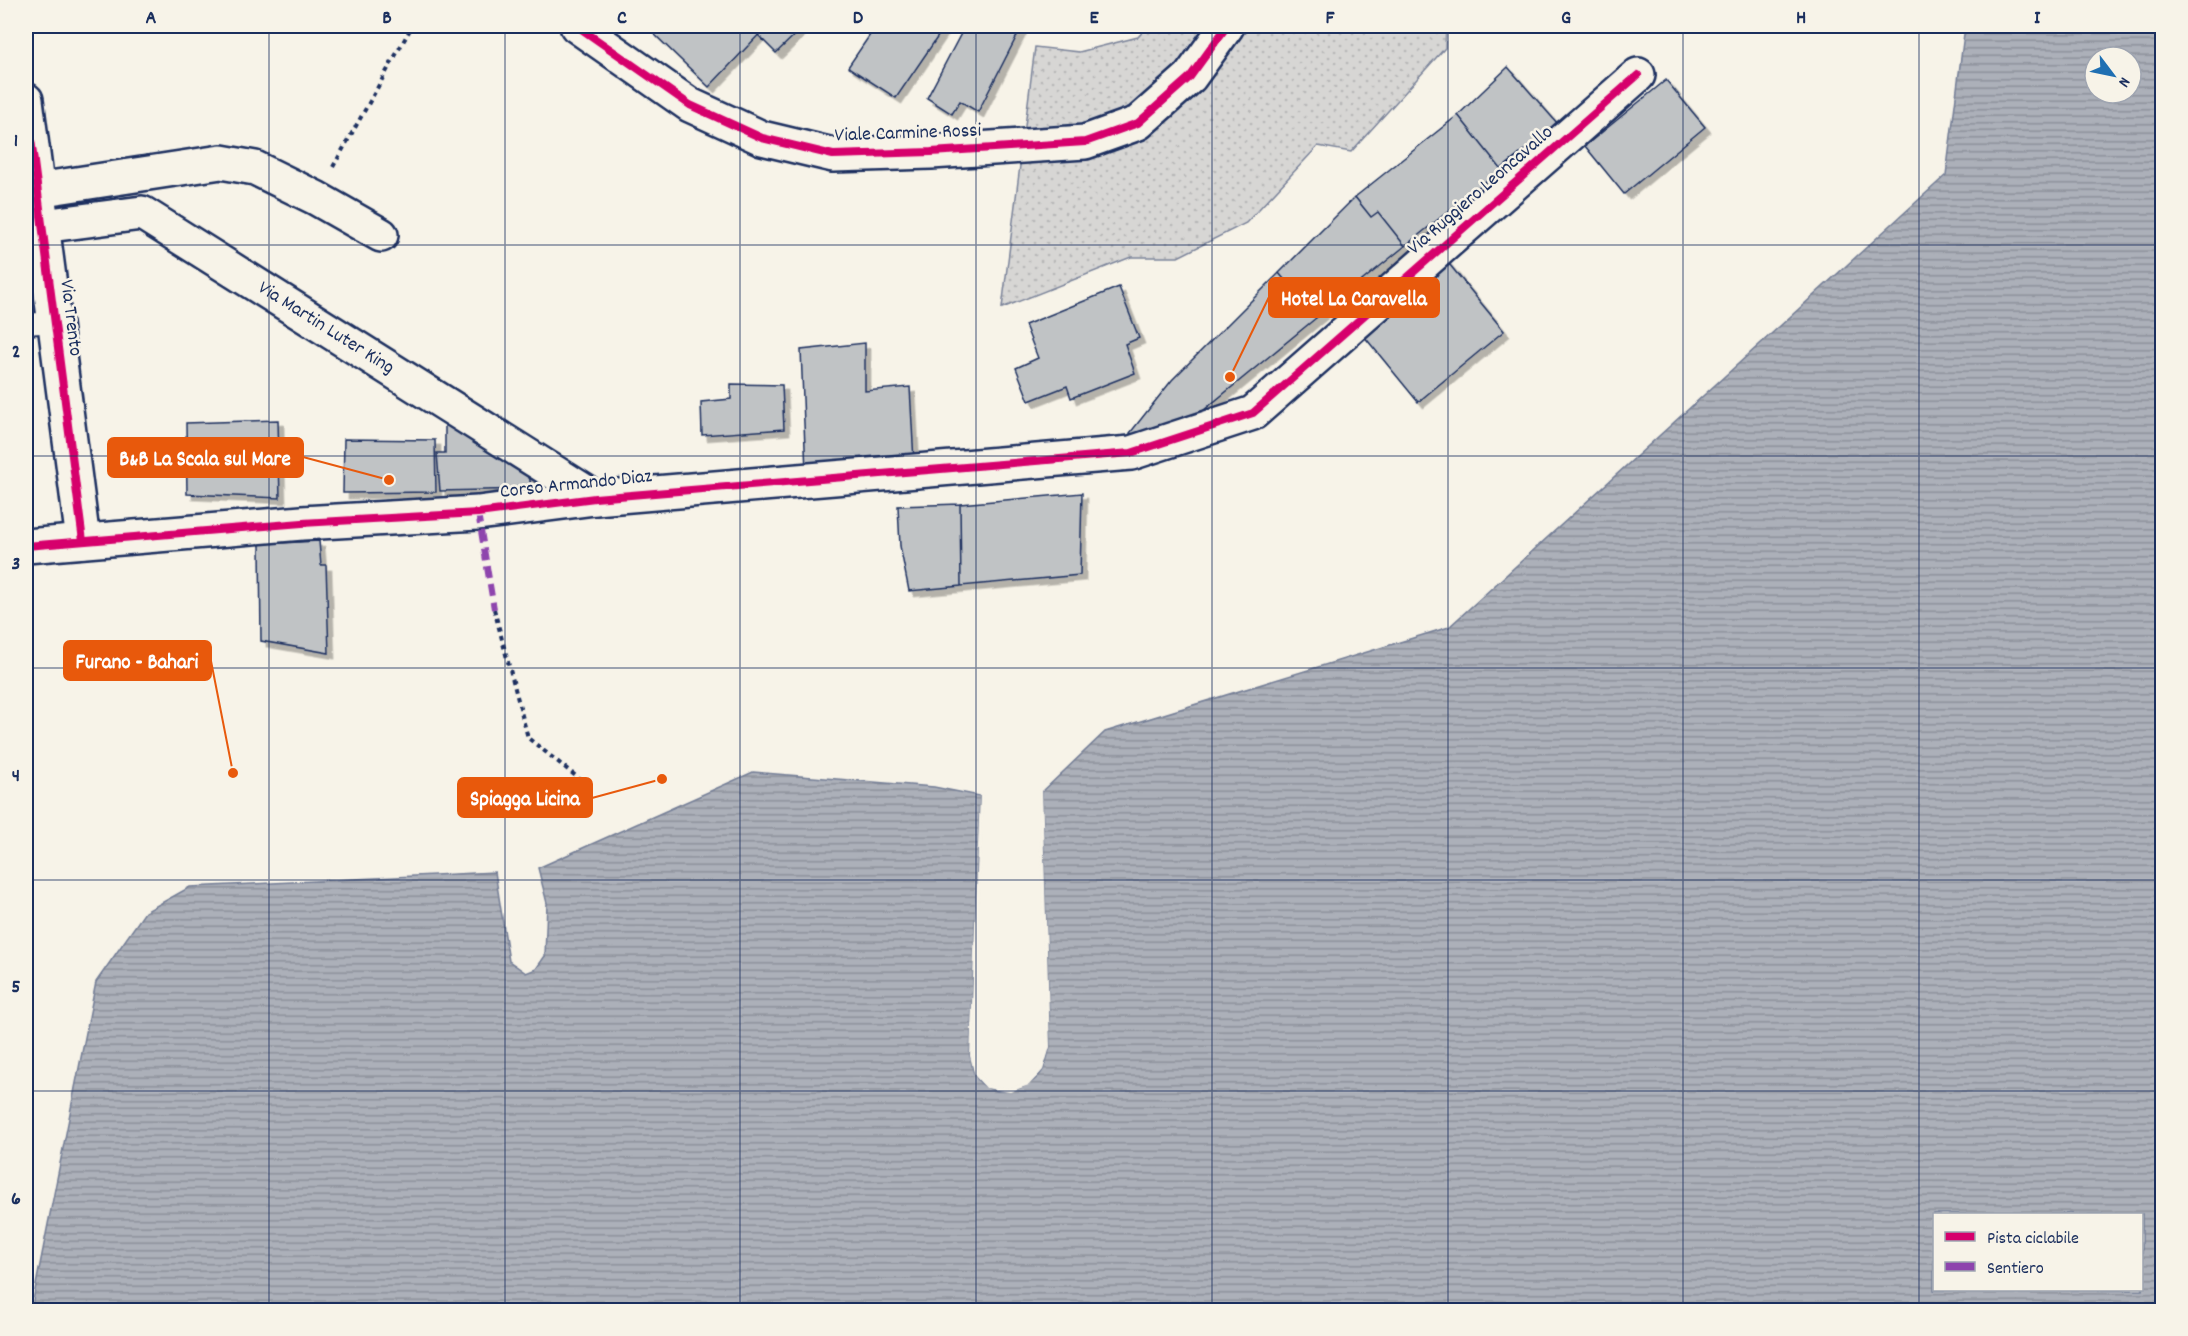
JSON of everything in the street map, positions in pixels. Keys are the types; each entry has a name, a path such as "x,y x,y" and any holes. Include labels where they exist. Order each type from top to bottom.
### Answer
{"street":[{"name":"Viale Carmine Rossi","path":"577,26 690,105 762,138 833,155 931,152 1085,142 1138,123 1190,77 1227,26"},
{"name":"Via Ruggiero Leoncavallo","path":"1131,453 1252,413 1638,75"},
{"name":"Via Trento","path":"26,100 31,191 42,226 40,323 83,541"},
{"path":"31,191 221,162 255,168 316,198 381,235"},
{"name":"Via Martin Luter King","path":"42,226 142,213 596,498"},
{"name":"Corso Armando Diaz","path":"26,546 302,523 478,513 596,498 1131,453"}],"path":[{"path":"316,198 411,26"},
{"path":"494,609 528,738 582,781 582,791"}],"shaded area":[{"path":"1148,26 1446,26 1445,48 1351,152 1318,146 1246,223 1178,257 1131,257 1002,308 1035,47 1079,52 1138,37"},
{"path":"1965,26 2162,26 2162,1310 31,1310 96,982 145,912 190,887 495,872 509,961 526,973 536,969 545,956 547,903 538,868 753,772 934,787 980,796 970,1056 973,1071 981,1083 989,1089 1009,1091 1029,1084 1037,1078 1043,1070 1050,1047 1042,792 1105,732 1449,627 1946,175"}],"pier":[{"path":"1042,788 1050,1047 1043,1070 1029,1085 1010,1092 986,1088 975,1076 970,1056 980,793 983,796 973,1056 978,1074 988,1085 1009,1089 1027,1082 1040,1068 1047,1047 1039,792"}],"building":[{"path":"658,26 767,26 709,87 652,32"},
{"path":"767,26 804,26 776,53 758,35"},
{"path":"876,26 945,26 896,98 848,67"},
{"path":"965,26 1022,26 978,112 960,101 952,114 927,98"},
{"path":"1508,67 1558,124 1501,169 1458,115"},
{"path":"1666,80 1705,127 1624,194 1585,146"},
{"path":"1458,115 1501,169 1405,246 1378,212 1371,217 1355,197"},
{"path":"1355,197 1371,217 1378,212 1405,246 1316,318 1279,273"},
{"path":"1445,259 1504,331 1418,402 1359,330"},
{"path":"1279,273 1316,318 1199,414 1130,442 1130,433 1172,380"},
{"path":"1119,287 1139,338 1125,344 1135,373 1071,398 1067,386 1029,401 1016,368 1038,358 1025,325"},
{"path":"865,343 865,391 910,387 914,462 806,472 801,350"},
{"path":"731,384 782,385 784,429 702,435 701,402 731,399"},
{"path":"445,413 529,473 531,489 440,491 437,453 445,453"},
{"path":"278,420 280,498 187,494 186,423"},
{"path":"344,439 435,440 436,492 343,493"},
{"path":"1082,493 1080,575 961,586 960,504"},
{"path":"960,504 961,586 909,591 900,546 898,506"},
{"path":"319,541 321,565 326,565 329,653 261,641 260,544"}],"marked path":[{"path":"478,513 494,609"}],"cycle path":[{"path":"577,26 690,105 762,138 833,155 931,152 1085,142 1138,123 1190,77 1227,26"},
{"path":"26,546 302,523 478,513 595,498 1131,453 1253,413 1638,75"},
{"path":"26,100 83,541"}],"place":[{"name":"Hotel La Caravella","path":"1230,377"},
{"name":"B&B La Scala sul Mare","path":"389,480"},
{"name":"Furano - Bahari","path":"233,773"},
{"name":"Spiagga Licina","path":"662,779"}]}
